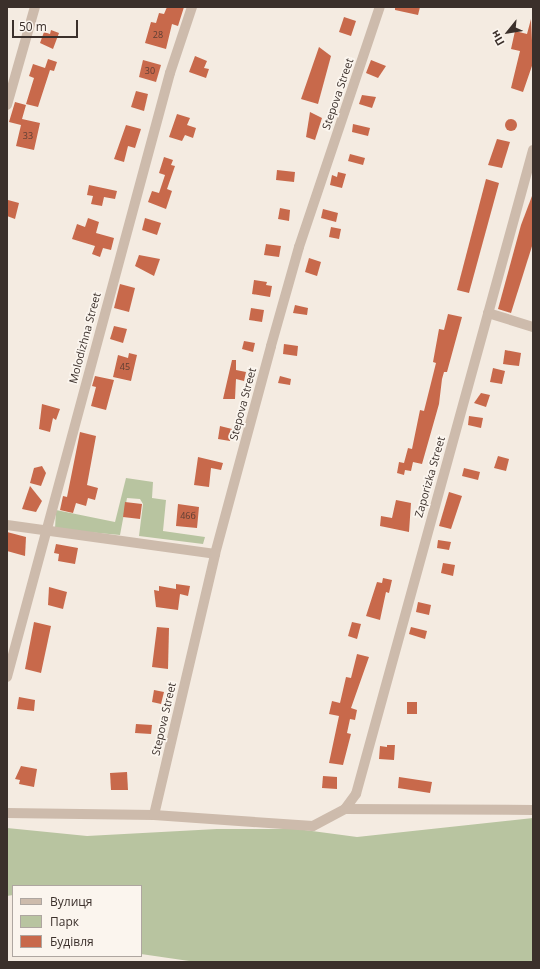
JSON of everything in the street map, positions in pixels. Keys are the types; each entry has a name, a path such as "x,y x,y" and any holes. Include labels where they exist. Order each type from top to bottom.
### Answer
{"street":[{"path":"7,105 35,7"},
{"name":"Molodizhna Street","path":"7,677 45,531 170,73 192,7"},
{"name":"Stepova Street","path":"154,815 215,554 299,247 380,7"},
{"name":"Zaporizka Street","path":"345,809 356,794 533,150"},
{"path":"488,313 533,327"},
{"path":"7,525 215,554"},
{"path":"7,813 154,815 313,826 345,809 533,810"}],"green space":[{"path":"126,478 153,482 152,498 166,500 163,531 205,537 203,544 139,536 143,504 140,499 127,498 120,535 55,529 56,510 115,522"},
{"path":"533,818 533,962 196,962 142,954 142,885 12,885 12,895 7,896 7,828 87,836 217,829 297,829 357,837"}],"building":[{"path":"167,7 184,7 178,26 172,24 166,49 145,43 151,22 156,23 159,13 164,14"},
{"path":"395,7 420,7 418,15 395,10"},
{"path":"344,17 356,21 351,36 339,32"},
{"path":"531,19 533,63 523,92 511,88 520,51 511,49 515,31 527,34"},
{"path":"51,30 59,33 53,49 40,43 44,32 50,34"},
{"path":"319,47 331,56 318,104 301,99"},
{"path":"195,56 207,61 204,68 209,69 206,78 189,72"},
{"path":"48,59 57,62 54,71 50,70 38,107 26,104 34,78 29,76 33,64 45,68"},
{"path":"143,60 161,65 156,82 139,77"},
{"path":"371,60 386,66 378,78 366,73"},
{"path":"136,91 148,94 144,111 131,107"},
{"path":"362,95 376,97 372,108 359,104"},
{"path":"15,102 26,105 22,119 40,123 34,150 16,146 21,125 9,122"},
{"path":"310,112 322,118 315,140 306,137"},
{"path":"177,114 190,118 187,125 196,128 193,138 185,135 182,141 169,137"},
{"path":"509,119 513,119 517,125 513,131 509,131 505,127 505,123"},
{"path":"353,124 370,128 368,136 352,132"},
{"path":"126,125 141,129 135,148 128,146 124,162 114,159"},
{"path":"497,139 510,142 502,168 488,165"},
{"path":"350,154 365,158 363,165 348,161"},
{"path":"164,157 173,160 171,165 175,166 167,189 172,191 166,209 148,202 152,191 159,193 165,175 159,173"},
{"path":"277,170 295,172 294,182 276,180"},
{"path":"338,172 346,174 342,188 330,185 332,175 337,177"},
{"path":"486,179 499,183 469,293 457,290"},
{"path":"89,185 117,191 115,199 104,197 102,206 91,204 93,196 87,195"},
{"path":"532,196 533,243 511,313 498,309 521,225"},
{"path":"8,200 19,203 15,219 7,216"},
{"path":"280,208 290,210 289,221 278,219"},
{"path":"323,209 338,213 336,222 321,218"},
{"path":"88,218 99,222 96,233 114,238 111,250 103,248 100,257 92,254 95,246 72,239 77,224 85,227"},
{"path":"145,218 161,223 157,235 142,230"},
{"path":"331,227 341,229 339,239 329,237"},
{"path":"266,244 281,246 279,257 264,255"},
{"path":"139,255 160,259 154,276 135,266"},
{"path":"309,258 321,262 317,276 305,272"},
{"path":"254,280 267,282 266,285 272,286 270,297 252,294"},
{"path":"120,284 135,288 129,312 114,308"},
{"path":"295,305 308,308 307,315 293,313"},
{"path":"251,308 264,310 262,322 249,320"},
{"path":"448,314 462,317 447,372 444,372 442,379 439,404 422,464 413,462 411,471 405,470 404,475 397,473 399,462 404,463 408,448 412,449 420,410 424,411 436,363 433,362 439,329 444,330"},
{"path":"114,326 127,329 123,343 110,339"},
{"path":"244,341 255,343 253,352 242,349"},
{"path":"284,344 298,346 297,356 283,354"},
{"path":"505,350 521,353 519,366 503,364"},
{"path":"129,353 137,355 131,381 113,377 118,355 128,358"},
{"path":"232,360 236,360 236,370 246,372 244,381 236,379 235,399 223,399"},
{"path":"493,368 505,371 502,384 490,382"},
{"path":"95,376 114,380 106,410 91,406 96,387 92,386"},
{"path":"280,376 291,379 290,385 278,383"},
{"path":"481,393 490,395 486,407 474,403"},
{"path":"42,404 60,409 56,420 53,418 50,432 39,429"},
{"path":"469,416 483,418 481,428 468,425"},
{"path":"220,426 232,429 230,441 218,439"},
{"path":"80,432 96,436 87,485 98,488 95,500 88,498 86,506 76,503 73,513 60,510 63,496 67,497"},
{"path":"498,456 509,459 506,471 494,468"},
{"path":"198,457 223,463 221,470 211,468 209,487 194,485"},
{"path":"42,466 46,473 41,486 30,483 34,468"},
{"path":"464,468 480,472 478,480 462,476"},
{"path":"30,486 42,501 36,512 22,509"},
{"path":"449,492 462,496 451,529 439,526"},
{"path":"396,500 411,503 409,532 380,526 381,516 392,518"},
{"path":"125,502 142,504 140,519 123,517"},
{"path":"178,504 199,507 197,528 176,526"},
{"path":"7,532 26,537 25,556 7,551"},
{"path":"438,540 451,542 449,550 437,548"},
{"path":"56,544 78,548 75,564 58,561 59,554 54,553"},
{"path":"443,563 455,565 453,576 441,573"},
{"path":"383,578 392,580 389,593 386,592 380,620 366,616 377,582 382,583"},
{"path":"176,584 190,586 188,596 180,594 178,610 156,607 154,590 159,591 159,586 176,589"},
{"path":"49,587 67,592 63,609 48,605"},
{"path":"418,602 431,605 429,615 416,612"},
{"path":"34,622 51,626 41,673 25,669"},
{"path":"352,622 361,624 357,639 348,636"},
{"path":"157,627 169,628 168,669 152,667"},
{"path":"411,627 427,631 425,639 409,634"},
{"path":"357,654 369,657 351,708 357,710 355,720 350,719 347,733 351,734 343,765 329,763 339,716 329,714 332,701 340,703 346,677 351,678"},
{"path":"154,690 164,692 161,704 152,702"},
{"path":"19,697 35,700 34,711 17,709"},
{"path":"407,702 417,702 417,714 407,714"},
{"path":"136,724 152,725 151,734 135,733"},
{"path":"387,745 395,745 394,760 379,759 380,746 387,747"},
{"path":"21,766 37,769 34,787 19,784 20,780 15,779"},
{"path":"127,772 128,790 111,790 110,773"},
{"path":"323,776 337,777 337,789 322,788"},
{"path":"399,777 432,782 430,793 398,788"}]}
